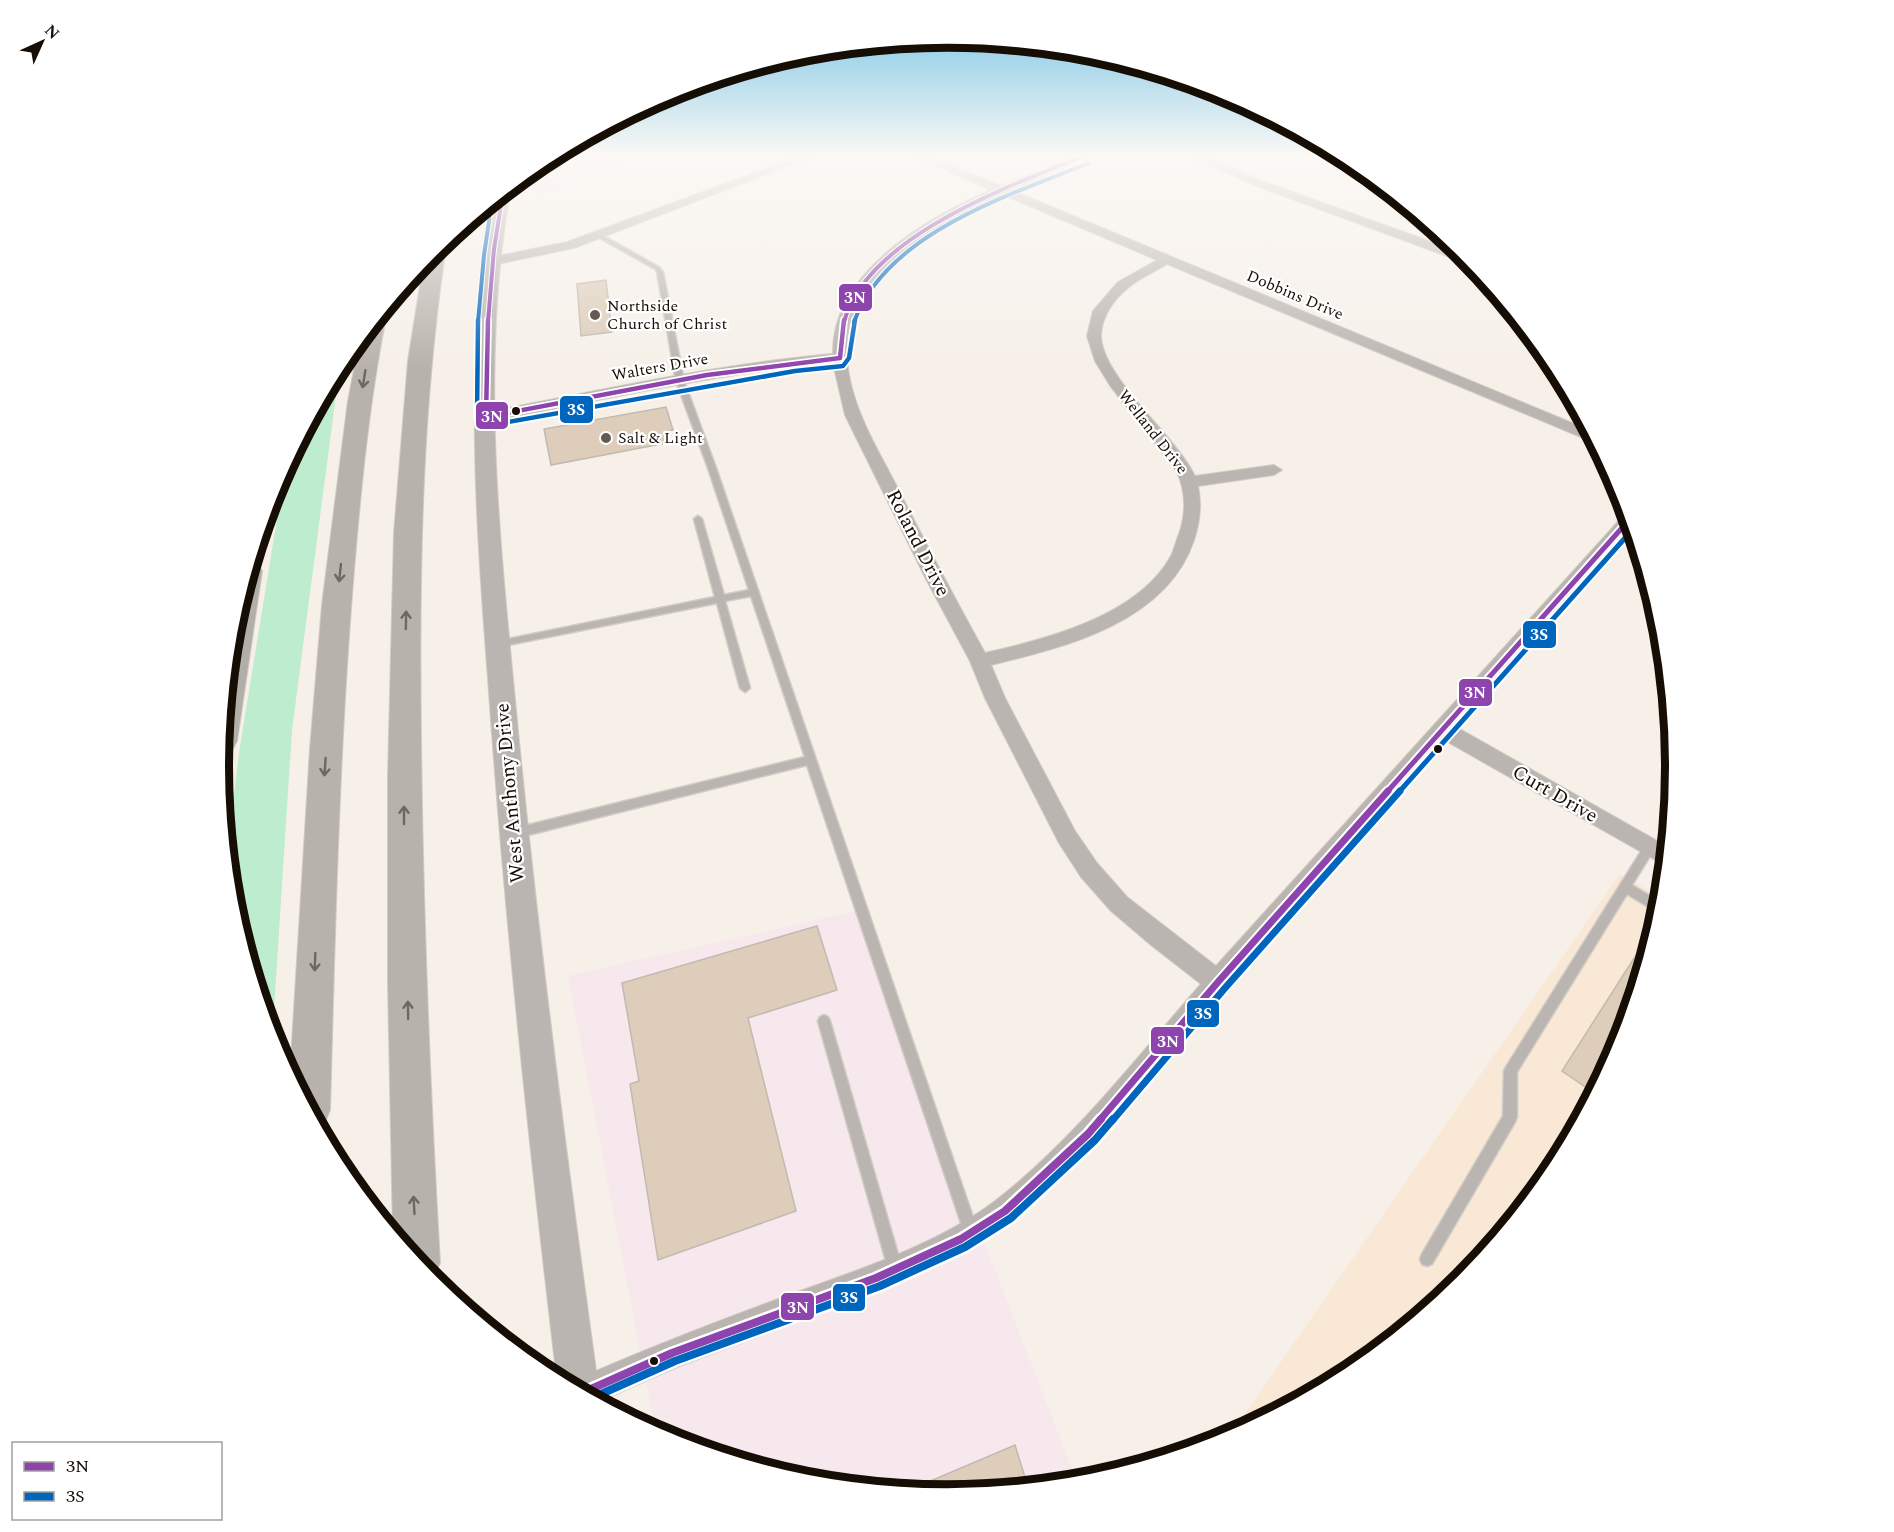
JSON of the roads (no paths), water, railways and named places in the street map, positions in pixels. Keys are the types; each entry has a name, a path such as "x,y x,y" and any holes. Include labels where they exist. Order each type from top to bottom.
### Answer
{"highway":[{"path":"416,1249 404,852 405,624 411,461 419,364 433,265"},
{"path":"310,1096 322,803 337,598 354,444 372,337"}],"street":[{"name":"West Anthony Drive","path":"496,226 486,368 486,501 512,834 538,1072 580,1383"},
{"path":"493,261 549,250 621,226"},
{"name":"Roland Drive","path":"929,226 877,269 847,313 840,358 844,390 853,416 935,579 980,661 1005,718 1067,837 1089,870 1119,904 1159,938 1218,982"},
{"name":"Dobbins Drive","path":"1088,226 1583,433"},
{"path":"1377,226 1449,253"},
{"name":"Welland Drive","path":"980,661 1058,640 1104,621 1155,589 1169,574 1182,552 1189,534 1192,513 1190,482 1167,446 1116,385 1101,362 1094,338 1095,323 1109,297 1138,274 1167,260"},
{"name":"Walters Drive","path":"486,417 794,362 840,358"},
{"path":"1190,482 1274,470"},
{"path":"589,1389 672,1353 896,1269 971,1232 1005,1210 1088,1134 1218,982 1624,526"},
{"name":"Curt Drive","path":"1444,730 1658,852"}],"lane":[{"path":"598,235 657,268 660,272 680,381 971,1232"},
{"path":"698,519 745,688"},
{"path":"497,644 754,592"},
{"path":"512,834 811,760"},
{"path":"1427,1259 1510,1117 1511,1071 1625,887 1658,852"},
{"path":"1625,887 1651,903"},
{"path":"824,1021 896,1269"}],"place":[{"name":"Northside Church of Christ","path":"595,315"},
{"name":"Salt & Light","path":"606,438"}]}
